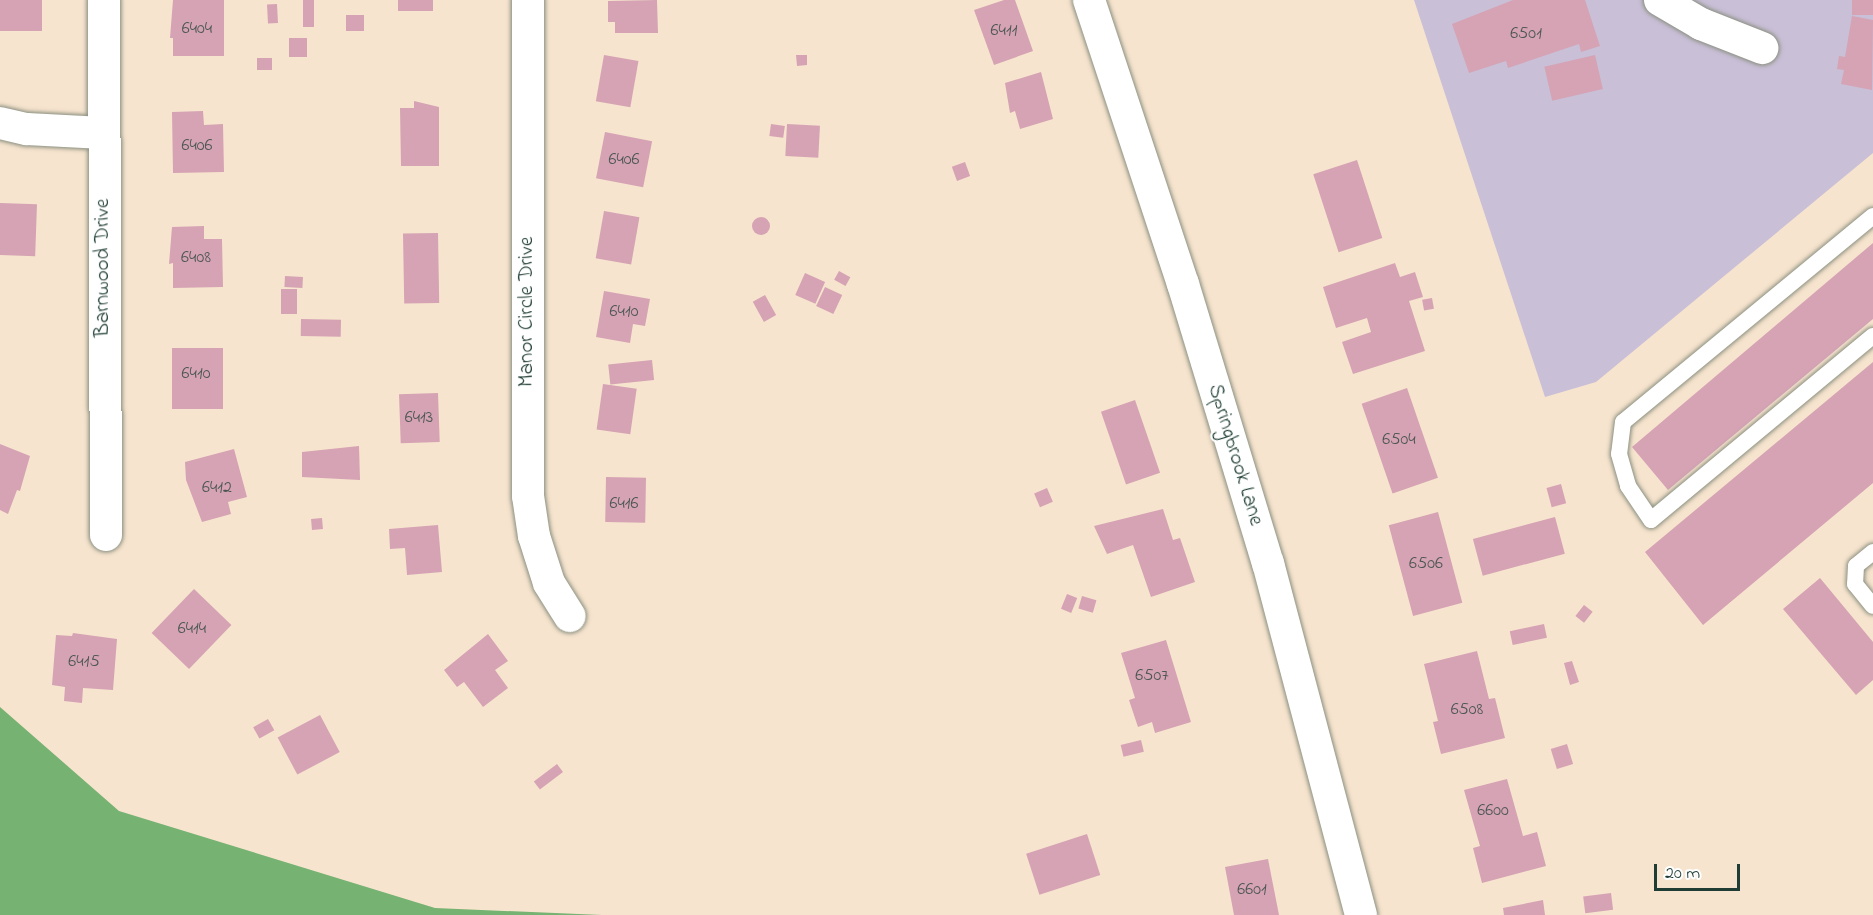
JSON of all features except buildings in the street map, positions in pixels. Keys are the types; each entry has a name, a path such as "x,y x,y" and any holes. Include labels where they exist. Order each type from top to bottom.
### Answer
{"street":[{"name":"Barnwood Drive","path":"104,0 106,535"},
{"name":"Manor Circle Drive","path":"528,0 528,496 534,536 549,583 570,616"},
{"name":"Springbrook Lane","path":"1089,0 1183,284 1268,563 1361,915"},
{"path":"1660,0 1701,24 1762,48"},
{"path":"0,123 27,129 103,133"}],"lane":[{"path":"1873,216 1623,422 1619,454 1628,486 1651,520 1873,336"},
{"path":"1873,552 1856,566 1855,584 1873,606"}],"shaded area":[{"path":"1414,0 1873,0 1873,153 1596,382 1545,397"}],"green space":[{"path":"0,707 119,811 435,908 602,915 0,915"}]}
